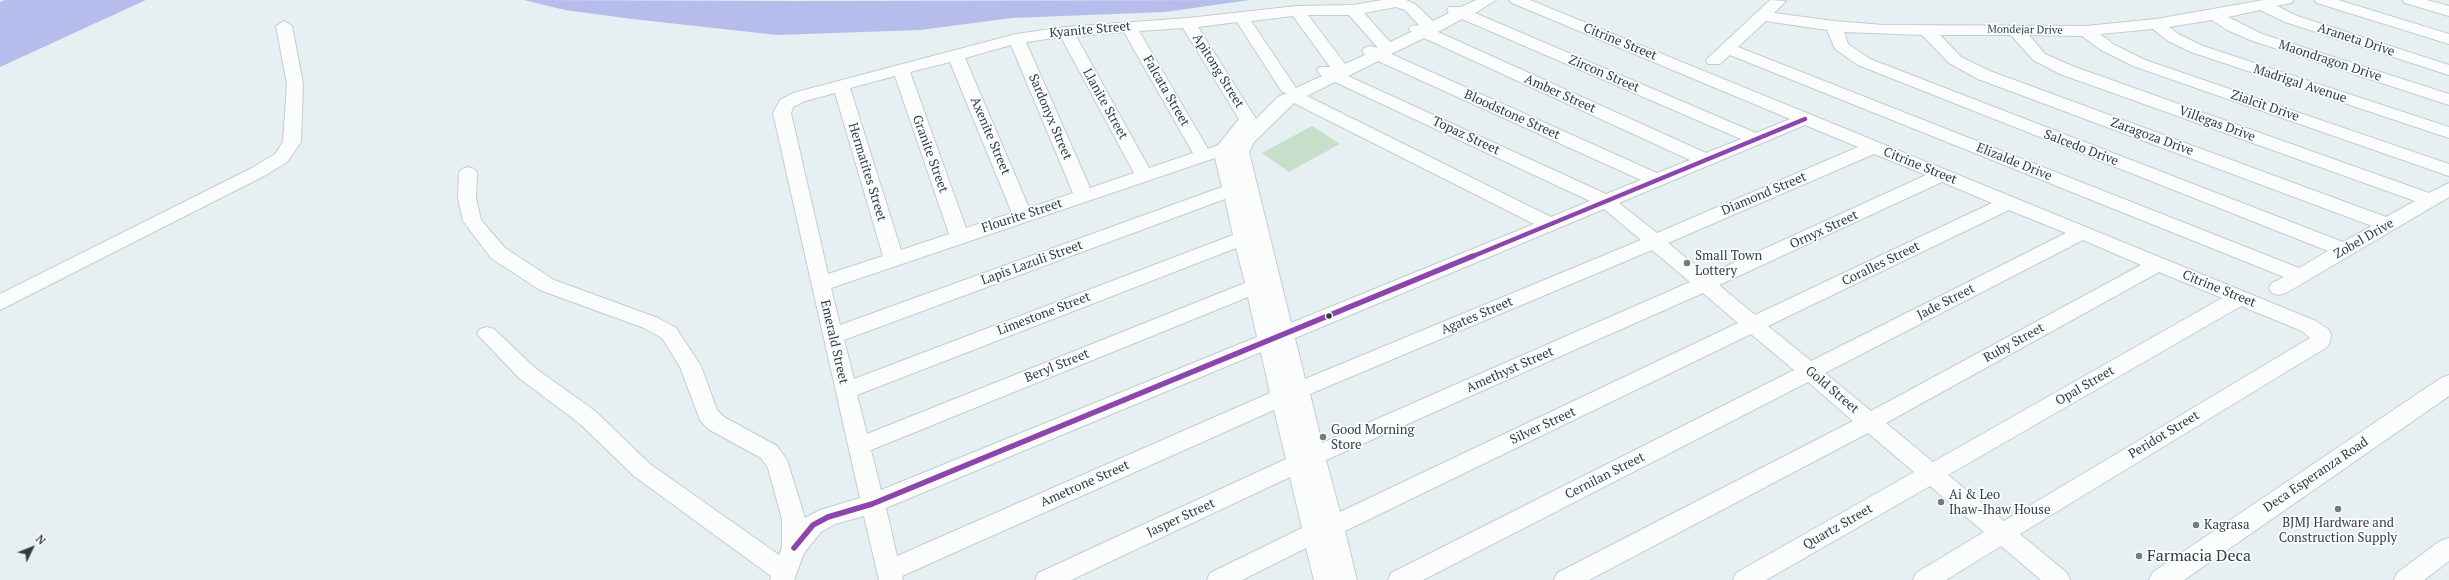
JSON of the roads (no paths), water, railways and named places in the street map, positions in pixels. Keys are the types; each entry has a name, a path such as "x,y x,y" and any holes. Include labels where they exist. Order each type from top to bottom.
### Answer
{"street":[{"path":"1276,337 1256,286 1243,238 1224,149 1248,119 1270,99 1290,92 1379,50 1462,7 1488,0"},
{"name":"Citrine Street","path":"1517,0 2240,297 2309,326 2321,334"},
{"name":"Mondejar Drive","path":"1762,16 1834,26 1927,31 2086,30 2156,24 2264,6 2286,0"},
{"path":"2322,0 2449,39"},
{"path":"2410,0 2449,11"},
{"path":"1714,61 1778,1"},
{"name":"Kyanite Street","path":"786,104 800,97 956,56 1016,38 1066,32 1128,26 1188,23 1241,16 1353,10 1402,3 1410,7 1424,28"},
{"name":"Araneta Drive","path":"2264,6 2291,19 2449,70"},
{"name":"Zircon Street","path":"1462,7 1755,139"},
{"path":"1353,10 1379,50"},
{"path":"1297,12 1335,71"},
{"name":"Maondragon Drive","path":"2215,15 2233,27 2256,37 2449,100"},
{"path":"1241,16 1290,92 1550,224"},
{"name":"Apitong Street","path":"1188,23 1248,119"},
{"name":"Madrigal Avenue","path":"2156,24 2174,38 2197,49 2449,133"},
{"path":"0,303 258,172 281,158 292,142 295,84 284,26"},
{"name":"Falcata Street","path":"1128,26 1203,156"},
{"name":"Salcedo Drive","path":"1834,26 1841,46 1850,54 1883,70 2345,250"},
{"name":"Amber Street","path":"1424,28 1705,160"},
{"name":"Villegas Drive","path":"2015,30 2039,57 2066,70 2430,200"},
{"name":"Zialcit Drive","path":"2086,30 2107,47 2139,63 2449,170"},
{"name":"Zaragoza Drive","path":"1927,31 1955,60 1984,75 2389,224"},
{"name":"Llanite Street","path":"1066,32 1144,176"},
{"name":"Sardonyx Street","path":"1016,38 1084,196"},
{"name":"Elizalde Drive","path":"1728,48 2301,276"},
{"name":"Bloodstone Street","path":"1379,50 1656,180"},
{"name":"Axenite Street","path":"956,56 1023,216"},
{"name":"Granite Street","path":"901,70 960,237"},
{"name":"Topaz Street","path":"1335,71 1606,201"},
{"name":"Hermatites Street","path":"841,86 894,259"},
{"path":"1290,92 1246,140 1240,152 1276,337 1323,529 1326,580"},
{"name":"Emerald Street","path":"786,104 782,113 832,336 890,575"},
{"path":"794,548 813,525 828,517 872,504 1805,118"},
{"name":"Diamond Street","path":"1654,242 1874,147"},
{"name":"Flourite Street","path":"820,284 1224,149"},
{"path":"468,173 467,198 472,220 498,253 547,285 651,323 669,333 690,366 708,414 716,422 769,452 779,466 794,520 794,548 784,576 642,470 587,417 527,373 487,334"},
{"name":"Ornyx Street","path":"1705,284 1942,175"},
{"name":"Zobel Drive","path":"2279,288 2449,189"},
{"name":"Lapis Lazuli Street","path":"832,336 1232,190"},
{"name":"Gold Street","path":"1606,201 2058,580"},
{"name":"Coralles Street","path":"1754,326 2009,202"},
{"name":"Jade Street","path":"1810,372 2082,232"},
{"name":"Limestone Street","path":"845,391 1243,238"},
{"name":"Agates Street","path":"1290,393 1654,242"},
{"name":"Ruby Street","path":"1566,580 1870,422 2158,264"},
{"name":"Amethyst Street","path":"1306,459 1705,284"},
{"name":"Beryl Street","path":"859,446 1256,286"},
{"name":"Opal Street","path":"1931,474 2240,297"},
{"name":"Silver Street","path":"1219,580 1323,529 1754,326"},
{"name":"Peridot Street","path":"2002,533 2320,342 2321,334"},
{"name":"Cernilan Street","path":"1400,580 1810,372"},
{"name":"Deca Esperanza Road","path":"2163,580 2449,384"},
{"name":"Ametrone Street","path":"890,575 1290,393"},
{"name":"Jasper Street","path":"1047,580 1306,459"},
{"name":"Quartz Street","path":"1745,580 1931,474"},
{"path":"1323,529 1346,580"},
{"path":"1925,580 2002,533"},
{"path":"2406,580 2449,548"}],"water":[{"path":"5,0 146,0 0,67 0,2"},
{"path":"524,0 1250,0 1165,12 1012,18 920,30 777,35 565,10"}],"place":[{"name":"Small Town Lottery","path":"1687,263"},
{"name":"Good Morning Store","path":"1323,437"},
{"name":"Ai & Leo Ihaw-Ihaw House","path":"1941,502"},
{"name":"BJMJ Hardware and Construction Supply","path":"2338,509"},
{"name":"Kagrasa","path":"2196,525"},
{"name":"Farmacia Deca","path":"2139,556"}]}
